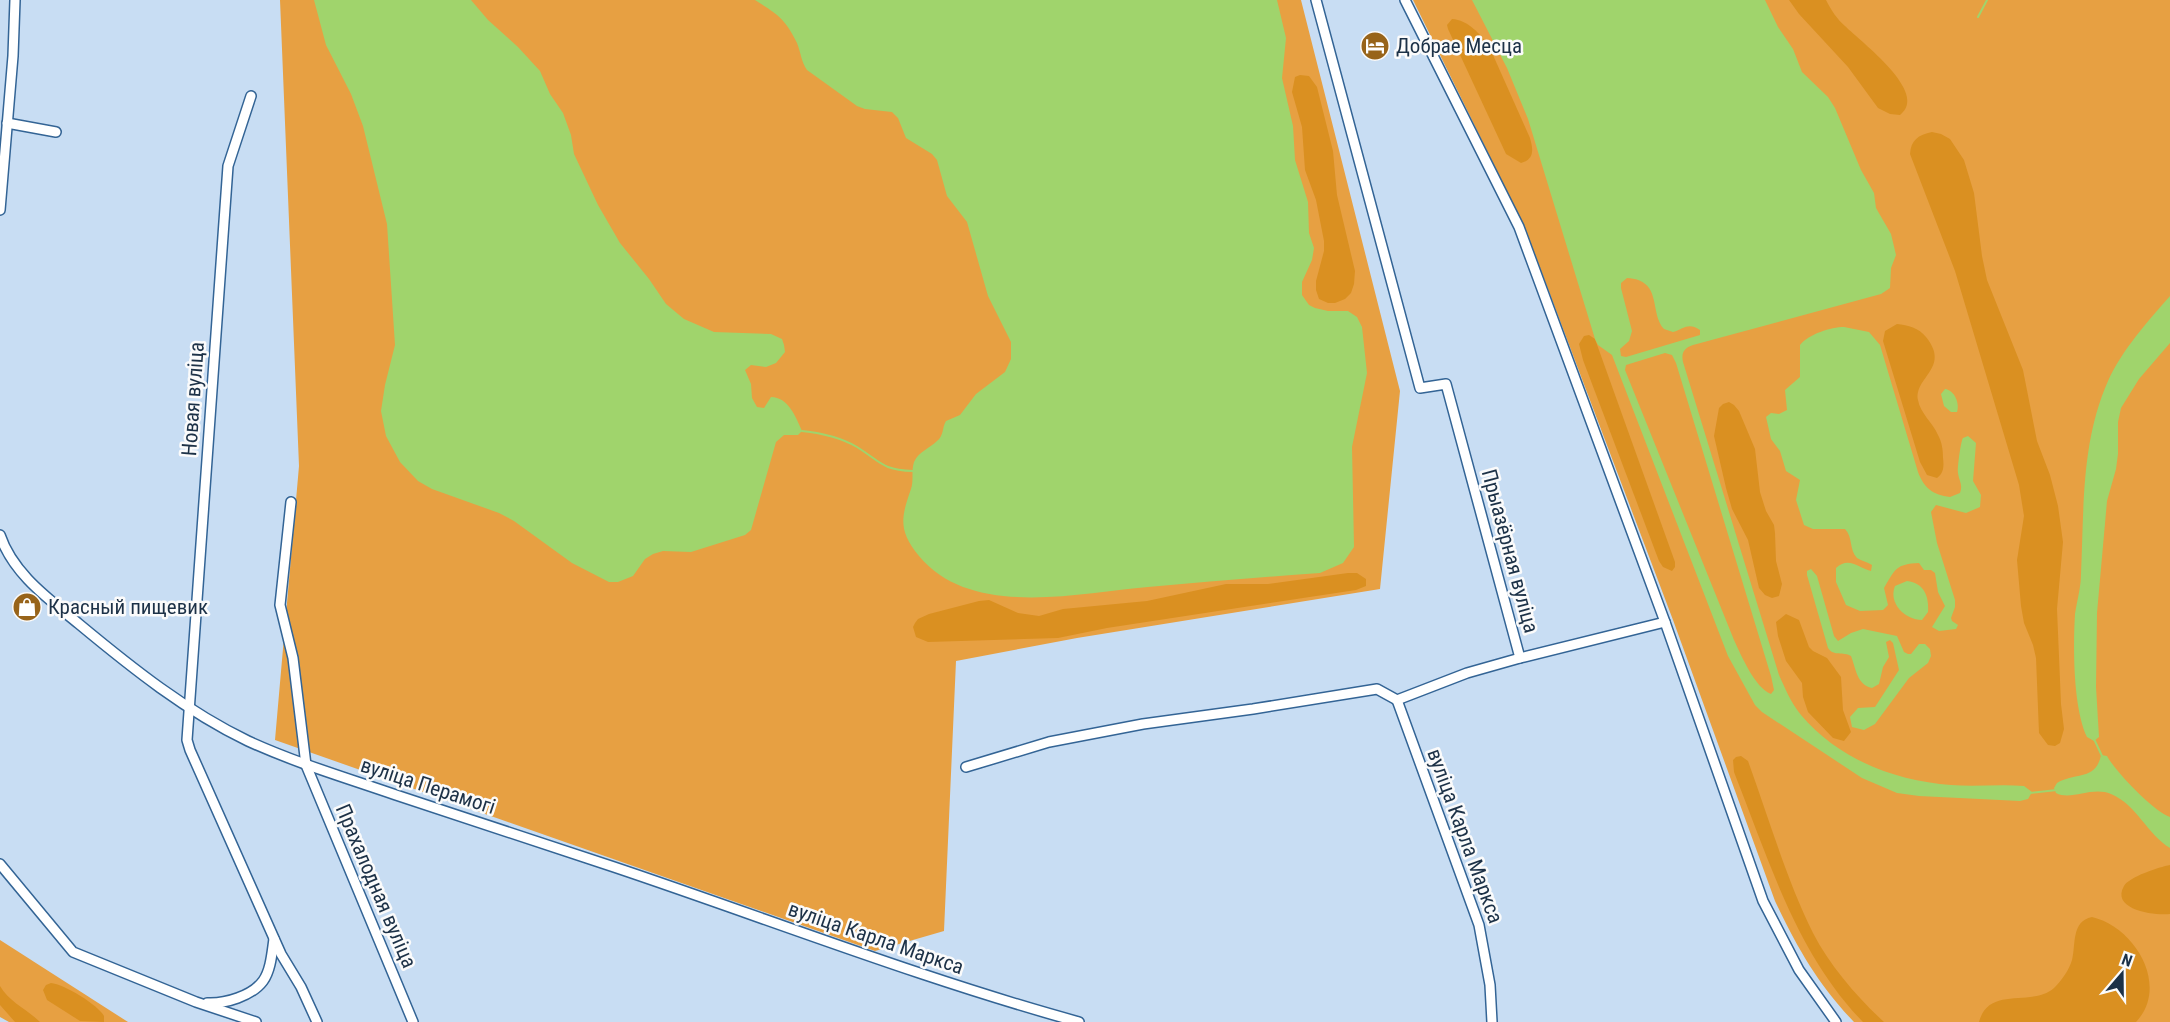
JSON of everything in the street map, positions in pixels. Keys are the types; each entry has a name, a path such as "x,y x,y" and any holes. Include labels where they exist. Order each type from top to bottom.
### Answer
{"street":[{"path":"0,210 13,56 15,0"},
{"name":"Прыазёрная вуліца","path":"1316,0 1420,388 1446,384 1520,658 1467,673 1397,700"},
{"path":"1405,0 1519,227 1665,622 1763,901 1799,970 1836,1022"},
{"name":"Новая вуліца","path":"189,708 228,166 251,96"},
{"path":"7,123 56,132"},
{"name":"Прахалодная вуліца","path":"291,502 280,605 293,658 306,765 413,1022"},
{"name":"вуліца Перамогі","path":"1,542 22,573 44,595 129,666 189,708 248,741 306,765 663,884"},
{"path":"1520,658 1665,622"},
{"path":"966,767 1049,742 1143,724 1253,710 1377,689 1397,700"},
{"name":"вуліца Карла Маркса","path":"1397,700 1479,925 1490,984 1492,1022"},
{"path":"189,708 190,750 281,954 301,987 317,1022"},
{"path":"0,864 73,952 196,1002 256,1022"},
{"name":"вуліца Карла Маркса","path":"663,884 859,952 1079,1022"},
{"path":"196,1002 224,1002 238,998 263,981 274,939"}],"shaded area":[{"path":"280,0 1301,0 1400,391 1380,589 1077,638 956,661 944,931 875,951 275,740 299,466"},
{"path":"314,0 471,0 540,71 550,94 563,113 571,135 574,154 598,205 620,243 666,304 684,319 714,332 771,334 782,339 785,352 776,363 766,367 751,365 745,370 751,384 752,398 757,407 764,408 771,397 782,400 791,409 802,431 798,435 784,435 776,442 751,530 745,535 691,552 663,551 653,554 645,559 633,576 618,582 609,582 572,563 514,521 499,513 432,489 418,481 400,462 386,436 381,411 395,345 387,224 363,126 351,94 326,45"},
{"path":"755,0 1277,0 1286,38 1282,78 1293,126 1295,160 1308,202 1309,233 1314,248 1312,260 1302,282 1302,295 1309,305 1315,308 1328,311 1348,311 1357,317 1362,327 1367,373 1352,447 1354,547 1343,563 1320,573 1027,597 996,595 967,588 941,576 919,556 907,539 903,524 912,486 914,462 921,453 939,439 946,421 960,415 976,394 1005,372 1011,359 1011,342 988,296 967,222 947,196 937,160 932,154 906,138 898,118 892,112 857,106 807,70 797,43 784,22"},
{"path":"1413,0 2170,0 2170,1022 1854,1022 1829,993 1800,950 1775,901 1673,620 1525,228"},
{"path":"1472,0 1765,0 1778,27 1793,49 1802,72 1828,97 1835,108 1861,170 1874,193 1876,208 1891,234 1896,255 1891,268 1890,288 1881,294 1693,345 1685,349 1682,356 1779,675 1794,706 1816,730 1832,744 1869,765 1909,779 1930,783 1960,786 2024,786 2032,792 2028,799 2020,801 1897,793 1862,778 1762,712 1755,705 1728,656 1612,355 1598,345 1595,339 1528,119 1507,68","holes":["1627,278 1646,284 1651,291 1664,329 1673,332 1692,327 1700,330 1700,335 1626,357 1621,356 1620,349 1629,341 1632,331 1621,288 1621,283","1665,353 1672,355 1676,363 1771,676 1774,690 1771,694 1765,691 1754,678 1734,640 1625,370 1626,365"]},
{"path":"1789,0 1826,0 1839,20 1890,68 1900,81 1906,94 1907,106 1900,115 1890,114 1878,108 1848,67"},
{"path":"1452,19 1463,22 1478,32 1489,46 1530,138 1532,153 1526,161 1521,163 1506,154 1448,29 1447,25"},
{"path":"1309,76 1317,87 1333,151 1337,195 1355,271 1351,293 1345,299 1335,303 1319,299 1316,290 1324,241 1316,200 1305,170 1302,127 1292,92 1295,77"},
{"path":"1932,132 1950,139 1964,160 1974,193 1987,280 2023,370 2037,441 2050,475 2058,506 2063,542 2057,609 2064,729 2060,743 2055,746 2048,745 2039,733 2036,658 2024,623 2021,606 2017,560 2024,516 2019,485 1955,271 1910,154 1916,139"},
{"path":"2170,296 2170,343 2139,379 2121,408 2118,422 2118,454 2107,501 2097,613 2096,687 2099,737 2094,741 2087,737 2082,725 2074,660 2075,614 2081,579 2088,451 2099,404 2114,369 2136,336"},
{"path":"1897,324 1920,331 1933,348 1935,357 1933,364 1918,392 1918,400 1941,443 1943,467 1937,478 1927,475 1920,462 1883,341 1885,331"},
{"path":"1844,327 1869,332 1880,345 1918,472 1930,490 1950,497 1960,493 1958,470 1962,440 1968,436 1976,443 1973,481 1981,495 1980,507 1966,513 1936,505 1931,512 1937,543 1955,600 1951,618 1958,625 1956,629 1939,631 1932,627 1945,606 1938,592 1935,573 1931,570 1924,570 1919,563 1901,566 1894,572 1884,588 1888,605 1883,610 1860,611 1846,605 1836,582 1836,568 1849,563 1871,571 1872,565 1857,558 1845,529 1813,529 1804,525 1796,500 1800,480 1786,471 1780,451 1771,439 1766,417 1771,413 1779,414 1787,410 1785,390 1800,377 1800,345 1820,332"},
{"path":"1589,335 1595,339 1675,562 1672,571 1663,567 1659,561 1583,360 1579,344 1584,336"},
{"path":"1945,389 1956,398 1957,412 1951,412 1944,406 1941,394"},
{"path":"1729,402 1739,411 1755,449 1760,492 1766,511 1774,525 1776,561 1782,584 1779,596 1772,598 1765,595 1759,588 1748,540 1732,509 1714,436 1719,408"},
{"path":"1811,569 1817,576 1834,636 1838,641 1863,629 1897,636 1904,652 1908,654 1911,654 1919,644 1925,644 1930,649 1931,656 1928,663 1909,678 1875,724 1864,730 1852,727 1850,717 1858,708 1875,707 1899,670 1893,643 1890,640 1886,642 1889,657 1883,667 1879,684 1872,688 1863,684 1851,656 1830,651 1828,648 1807,575 1807,571"},
{"path":"1357,573 1366,579 1366,586 1356,590 1107,628 1058,638 928,642 916,637 913,627 918,619 929,614 979,601 989,600 1018,613 1039,616 1063,609 1147,601 1226,584 1268,584"},
{"path":"1907,581 1918,584 1928,601 1928,612 1922,620 1904,614 1896,604 1893,592 1895,586"},
{"path":"1786,614 1799,620 1809,647 1827,658 1841,677 1843,710 1851,732 1844,741 1833,738 1808,712 1803,697 1802,683 1786,661 1778,636 1776,622"},
{"path":"2101,755 2107,756 2126,781 2145,799 2170,817 2170,848 2128,805 2111,794 2096,792 2062,795 2056,793 2054,788 2057,783 2084,775 2095,769"},
{"path":"1741,756 1748,761 1786,870 1813,933 1827,957 1845,980 1884,1022 1863,1022 1840,995 1802,936 1786,904 1734,772 1733,760"},
{"path":"2170,865 2170,914 2136,910 2123,901 2121,894 2124,886 2132,879"},
{"path":"2092,917 2108,923 2122,933 2134,945 2143,960 2150,992 2146,1008 2136,1022 1979,1022 1984,1011 1992,1004 2001,1000 2034,997 2054,988 2071,964 2077,928 2085,919"},
{"path":"0,940 128,1022 9,1022 0,1017"},
{"path":"51,983 64,987 88,1001 101,1011 104,1022 80,1021 47,1000 43,990"},
{"path":"0,986 8,997 40,1022 15,1022 0,1005"}],"waterway":[{"path":"1978,17 1987,0"},
{"path":"802,431 837,438 857,447 888,467 913,471"},
{"path":"2094,739 2102,756"},
{"path":"2030,793 2057,790"}],"place":[{"name":"Добрае Месца","path":"1375,46"},
{"name":"Красный пищевик","path":"27,607"}]}
